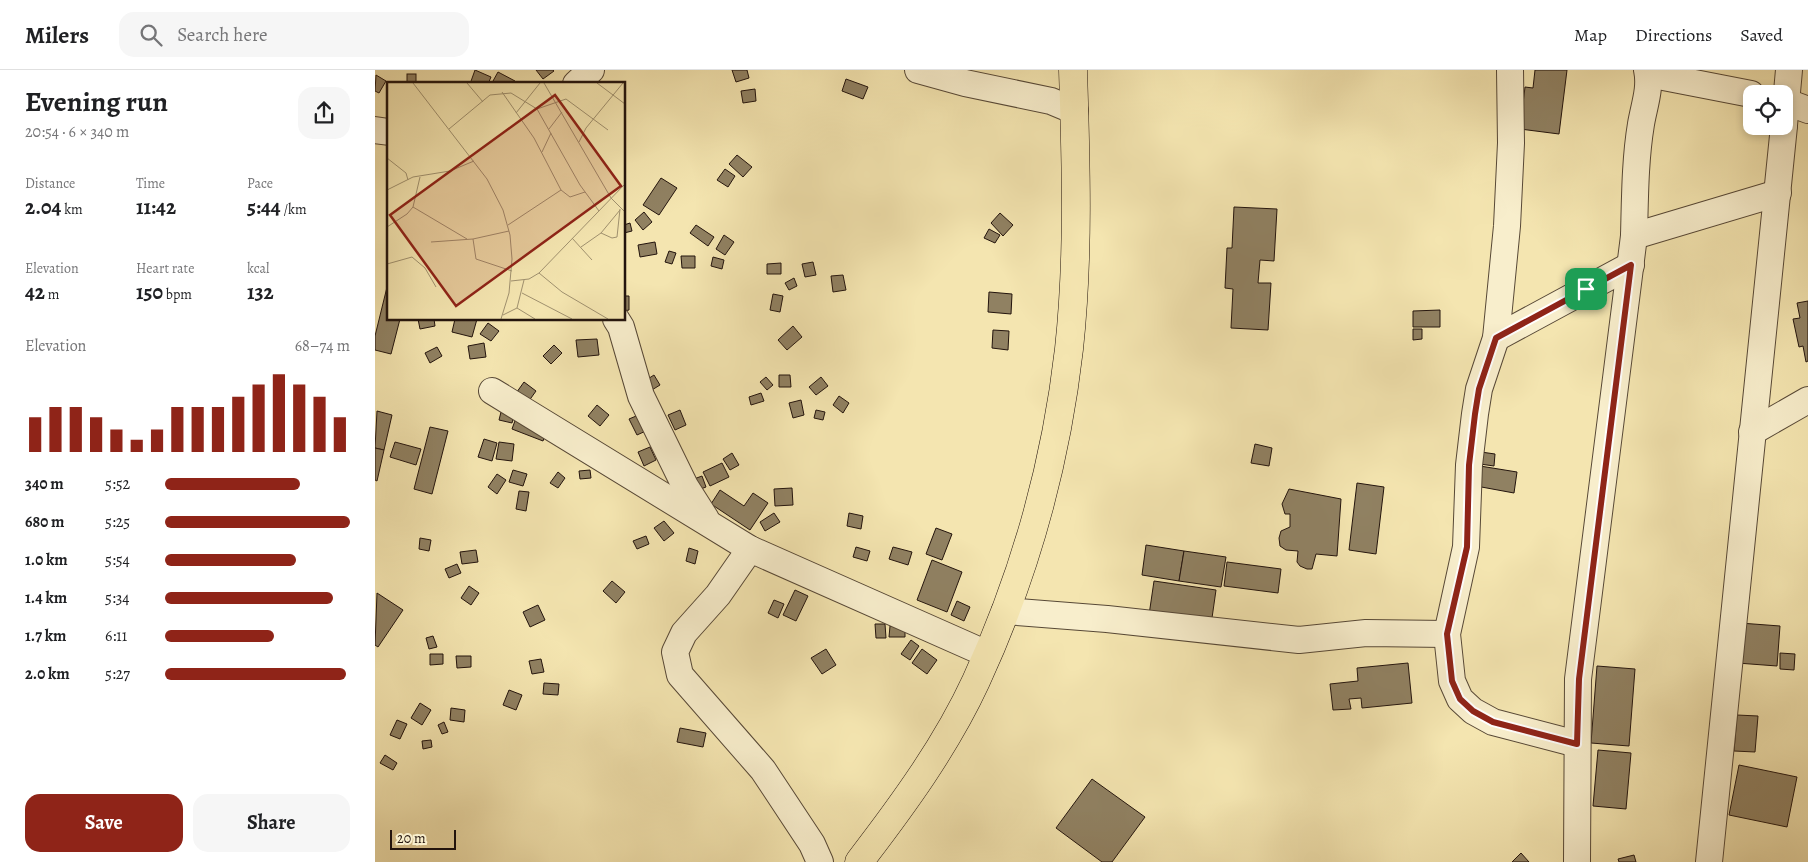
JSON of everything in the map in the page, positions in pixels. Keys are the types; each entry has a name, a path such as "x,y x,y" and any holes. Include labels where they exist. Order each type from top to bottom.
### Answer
{"highway":[{"path":"859,862 886,827 946,737 975,682 1005,611 1040,506 1069,350 1075,264 1075,111 1073,70"}],"street":[{"path":"578,82 591,70"},
{"path":"918,70 965,83 1051,100 1075,111"},
{"path":"1511,70 1511,144 1507,226 1496,338 1479,389 1469,465 1467,547 1447,634 1452,681 1460,699 1473,711 1493,722 1577,744"},
{"path":"1789,70 1789,85"},
{"path":"1577,862 1579,679 1631,265 1635,191 1647,72 1743,92"},
{"path":"1709,862 1752,432 1786,135"},
{"path":"1634,236 1778,193"},
{"path":"1496,338 1631,265"},
{"path":"617,320 621,327 641,396 685,486 709,524"},
{"path":"492,391 750,549 987,654"},
{"path":"1752,432 1808,400"},
{"path":"750,549 718,595 684,633 675,652 680,675 763,770 812,844 820,862"},
{"path":"1005,611 1107,619 1299,640 1366,633 1447,634"}],"building":[{"path":"475,70 491,77 489,82 471,82"},
{"path":"536,70 553,70 554,71 543,79"},
{"path":"732,70 747,70 749,78 736,82"},
{"path":"1535,70 1567,70 1559,134 1520,129 1525,87 1533,88"},
{"path":"498,72 515,81 495,82 493,81"},
{"path":"407,74 416,74 416,82 407,82"},
{"path":"376,75 386,81 379,93 375,91"},
{"path":"846,79 868,87 863,99 842,91"},
{"path":"755,89 756,101 743,103 741,91"},
{"path":"737,155 752,167 743,177 729,164"},
{"path":"725,169 735,176 728,187 717,180"},
{"path":"661,178 677,188 659,215 643,205"},
{"path":"1234,207 1277,209 1274,261 1260,260 1258,283 1271,283 1268,330 1231,328 1233,289 1225,288 1227,248 1232,248"},
{"path":"644,212 652,222 643,230 635,220"},
{"path":"1000,213 1013,225 1003,236 991,223"},
{"path":"630,223 632,231 625,233 625,225"},
{"path":"696,225 714,237 708,246 690,233"},
{"path":"989,229 1000,235 995,243 984,238"},
{"path":"724,235 734,242 725,255 716,249"},
{"path":"655,242 657,254 640,257 638,245"},
{"path":"669,251 676,253 672,264 665,262"},
{"path":"681,256 695,256 695,268 682,268"},
{"path":"713,257 724,260 722,269 711,266"},
{"path":"813,262 816,275 805,277 802,264"},
{"path":"781,263 781,274 767,274 767,264"},
{"path":"843,275 846,290 833,292 831,276"},
{"path":"794,278 797,286 789,290 785,283"},
{"path":"387,287 387,320 400,320 391,354 375,350 375,336"},
{"path":"989,292 1012,294 1011,314 988,312"},
{"path":"773,294 783,296 780,312 770,310"},
{"path":"625,296 629,296 629,310 625,311"},
{"path":"1808,301 1808,361 1806,362 1803,346 1799,347 1793,319 1800,318 1797,303"},
{"path":"1440,310 1440,327 1413,327 1413,311"},
{"path":"418,320 434,320 435,326 420,329"},
{"path":"455,320 477,320 472,337 452,332"},
{"path":"488,323 499,331 491,341 480,334"},
{"path":"793,326 802,337 787,350 778,340"},
{"path":"1413,329 1422,329 1422,339 1413,340"},
{"path":"993,330 1009,331 1008,350 992,348"},
{"path":"597,339 599,355 578,357 576,340"},
{"path":"484,343 486,357 470,359 468,346"},
{"path":"554,345 562,353 551,364 543,356"},
{"path":"437,347 442,356 430,363 425,353"},
{"path":"654,375 660,385 647,393 640,384"},
{"path":"779,375 790,375 791,387 779,387"},
{"path":"766,377 773,385 767,390 760,382"},
{"path":"821,377 828,386 816,395 809,387"},
{"path":"524,382 536,391 526,405 514,396"},
{"path":"761,393 764,401 751,405 749,397"},
{"path":"839,396 849,403 843,413 833,405"},
{"path":"801,400 804,415 793,418 789,403"},
{"path":"597,405 609,415 600,426 588,416"},
{"path":"502,408 515,411 512,423 499,420"},
{"path":"680,410 686,425 675,430 668,415"},
{"path":"816,410 825,412 823,420 814,418"},
{"path":"377,411 392,415 384,450 375,448"},
{"path":"641,414 648,430 637,435 629,419"},
{"path":"516,418 547,430 543,441 512,429"},
{"path":"430,427 448,431 432,494 414,489"},
{"path":"484,439 497,443 492,461 478,457"},
{"path":"395,442 421,449 416,465 390,457"},
{"path":"499,442 514,444 512,461 496,459"},
{"path":"1255,444 1272,448 1269,466 1251,463"},
{"path":"650,447 656,460 644,466 638,452"},
{"path":"375,448 384,450 377,481 375,480"},
{"path":"1481,452 1495,454 1494,466 1480,464"},
{"path":"732,453 739,465 730,470 723,459"},
{"path":"722,463 729,477 710,486 703,472"},
{"path":"1480,466 1517,472 1514,493 1476,486"},
{"path":"513,470 527,474 523,486 509,482"},
{"path":"590,470 591,478 580,479 579,471"},
{"path":"558,472 565,478 558,488 550,483"},
{"path":"497,474 506,480 497,494 488,487"},
{"path":"702,476 706,487 698,490 694,479"},
{"path":"1357,483 1384,487 1376,554 1349,550"},
{"path":"792,488 793,505 775,506 774,489"},
{"path":"1289,489 1341,499 1337,556 1316,554 1312,569 1300,566 1297,562 1298,551 1286,550 1280,546 1279,538 1281,531 1290,527 1290,514 1285,514 1282,504"},
{"path":"720,490 744,506 753,493 768,503 750,530 711,504"},
{"path":"519,491 529,492 526,511 516,509"},
{"path":"774,513 780,522 765,531 760,522"},
{"path":"849,513 863,516 861,529 847,526"},
{"path":"664,521 674,533 664,541 654,528"},
{"path":"936,528 952,534 942,560 926,554"},
{"path":"646,536 649,544 637,549 633,541"},
{"path":"420,538 431,540 429,551 419,549"},
{"path":"1146,545 1184,551 1179,581 1142,575"},
{"path":"856,547 870,551 867,561 853,557"},
{"path":"893,547 912,552 908,565 889,559"},
{"path":"689,548 698,551 695,564 686,561"},
{"path":"476,550 478,562 462,564 460,552"},
{"path":"1184,551 1226,557 1221,587 1179,581"},
{"path":"932,560 962,572 947,612 917,600"},
{"path":"1227,562 1281,569 1278,593 1224,586"},
{"path":"457,564 461,573 449,578 445,569"},
{"path":"612,581 625,592 616,603 603,591"},
{"path":"1154,581 1216,590 1211,625 1149,615"},
{"path":"469,586 479,593 471,605 461,598"},
{"path":"795,590 808,596 796,621 783,615"},
{"path":"377,593 403,610 378,647 375,645"},
{"path":"774,600 784,604 778,618 768,613"},
{"path":"957,601 970,607 964,621 951,615"},
{"path":"538,605 545,620 530,627 523,612"},
{"path":"1740,623 1780,626 1777,666 1737,663"},
{"path":"875,624 885,624 886,638 876,638"},
{"path":"890,626 905,627 905,637 889,637"},
{"path":"433,636 437,647 429,649 426,638"},
{"path":"911,640 919,646 910,660 901,654"},
{"path":"826,649 836,665 822,674 811,658"},
{"path":"922,649 937,660 927,674 912,663"},
{"path":"1780,653 1795,654 1794,670 1780,669"},
{"path":"430,654 443,654 443,664 430,665"},
{"path":"456,656 471,656 471,667 457,668"},
{"path":"541,659 544,672 532,674 529,661"},
{"path":"1408,663 1412,703 1362,708 1361,698 1349,699 1351,709 1333,710 1330,684 1358,681 1357,668"},
{"path":"1597,666 1635,669 1629,746 1591,743"},
{"path":"544,683 559,684 558,695 543,694"},
{"path":"509,690 522,695 516,710 503,705"},
{"path":"420,703 431,710 422,725 411,718"},
{"path":"451,708 465,710 464,722 450,720"},
{"path":"1737,715 1758,716 1755,752 1734,751"},
{"path":"397,720 407,724 400,739 390,735"},
{"path":"444,722 448,732 442,734 438,725"},
{"path":"680,728 706,733 703,747 677,742"},
{"path":"431,740 432,747 423,749 422,741"},
{"path":"1598,750 1631,753 1626,809 1593,806"},
{"path":"385,755 397,763 393,770 380,763"},
{"path":"1739,765 1797,777 1787,827 1729,815"},
{"path":"1092,779 1145,817 1112,862 1102,862 1056,828"},
{"path":"1521,853 1529,862 1512,862"},
{"path":"1634,855 1636,862 1619,862 1618,859"}],"route":[{"path":"1631,265 1579,679 1577,744 1493,722 1473,711 1460,699 1452,681 1447,634 1467,547 1469,465 1479,389 1496,338 1586,289 1631,265"}]}
